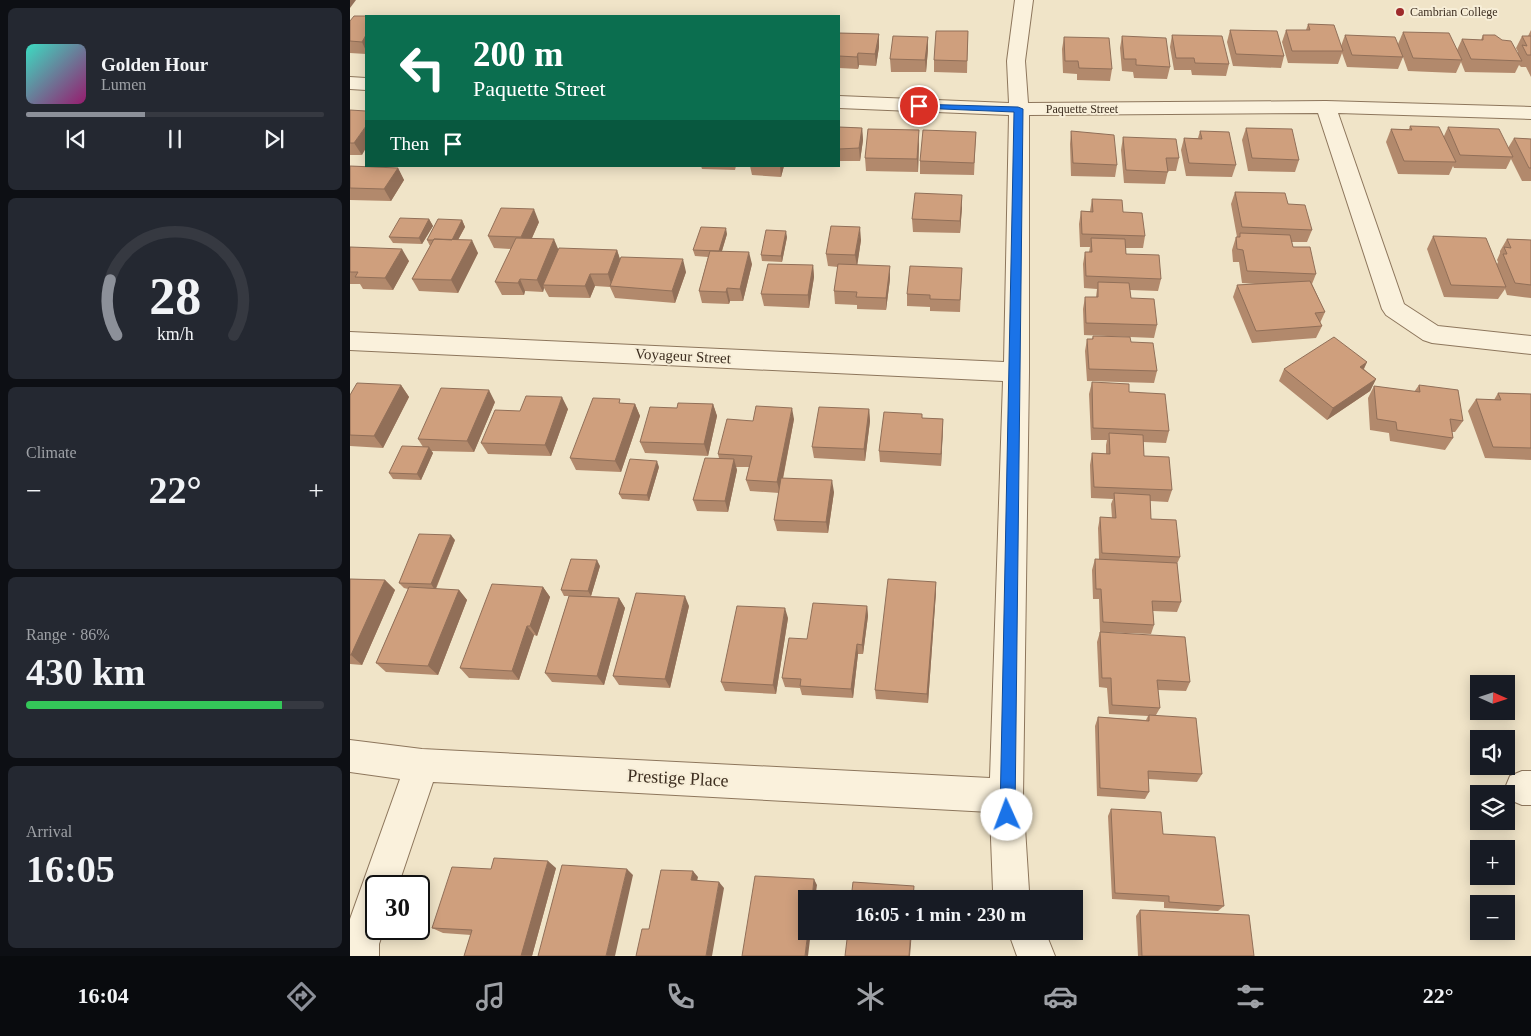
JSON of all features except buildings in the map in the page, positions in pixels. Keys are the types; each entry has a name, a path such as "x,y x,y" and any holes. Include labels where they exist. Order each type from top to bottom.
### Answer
{"street":[{"path":"1011,890 1006,796 1016,372 1018,109 1016,62 1024,0"},
{"path":"350,83 365,84"},
{"name":"Paquette Street","path":"840,102 1018,109 1326,107 1531,113"},
{"path":"1326,107 1394,309 1432,334 1531,345"},
{"name":"Voyageur Street","path":"350,341 1016,372"},
{"name":"Prestige Place","path":"350,756 422,764 1006,796"},
{"path":"384,875 422,764"},
{"path":"360,956 360,944 365,929"},
{"path":"1030,940 1036,956"}],"place":[{"name":"Cambrian College","path":"1400,12"}],"route":[{"path":"919,106 1018,109 1016,372 1007,815"}]}
